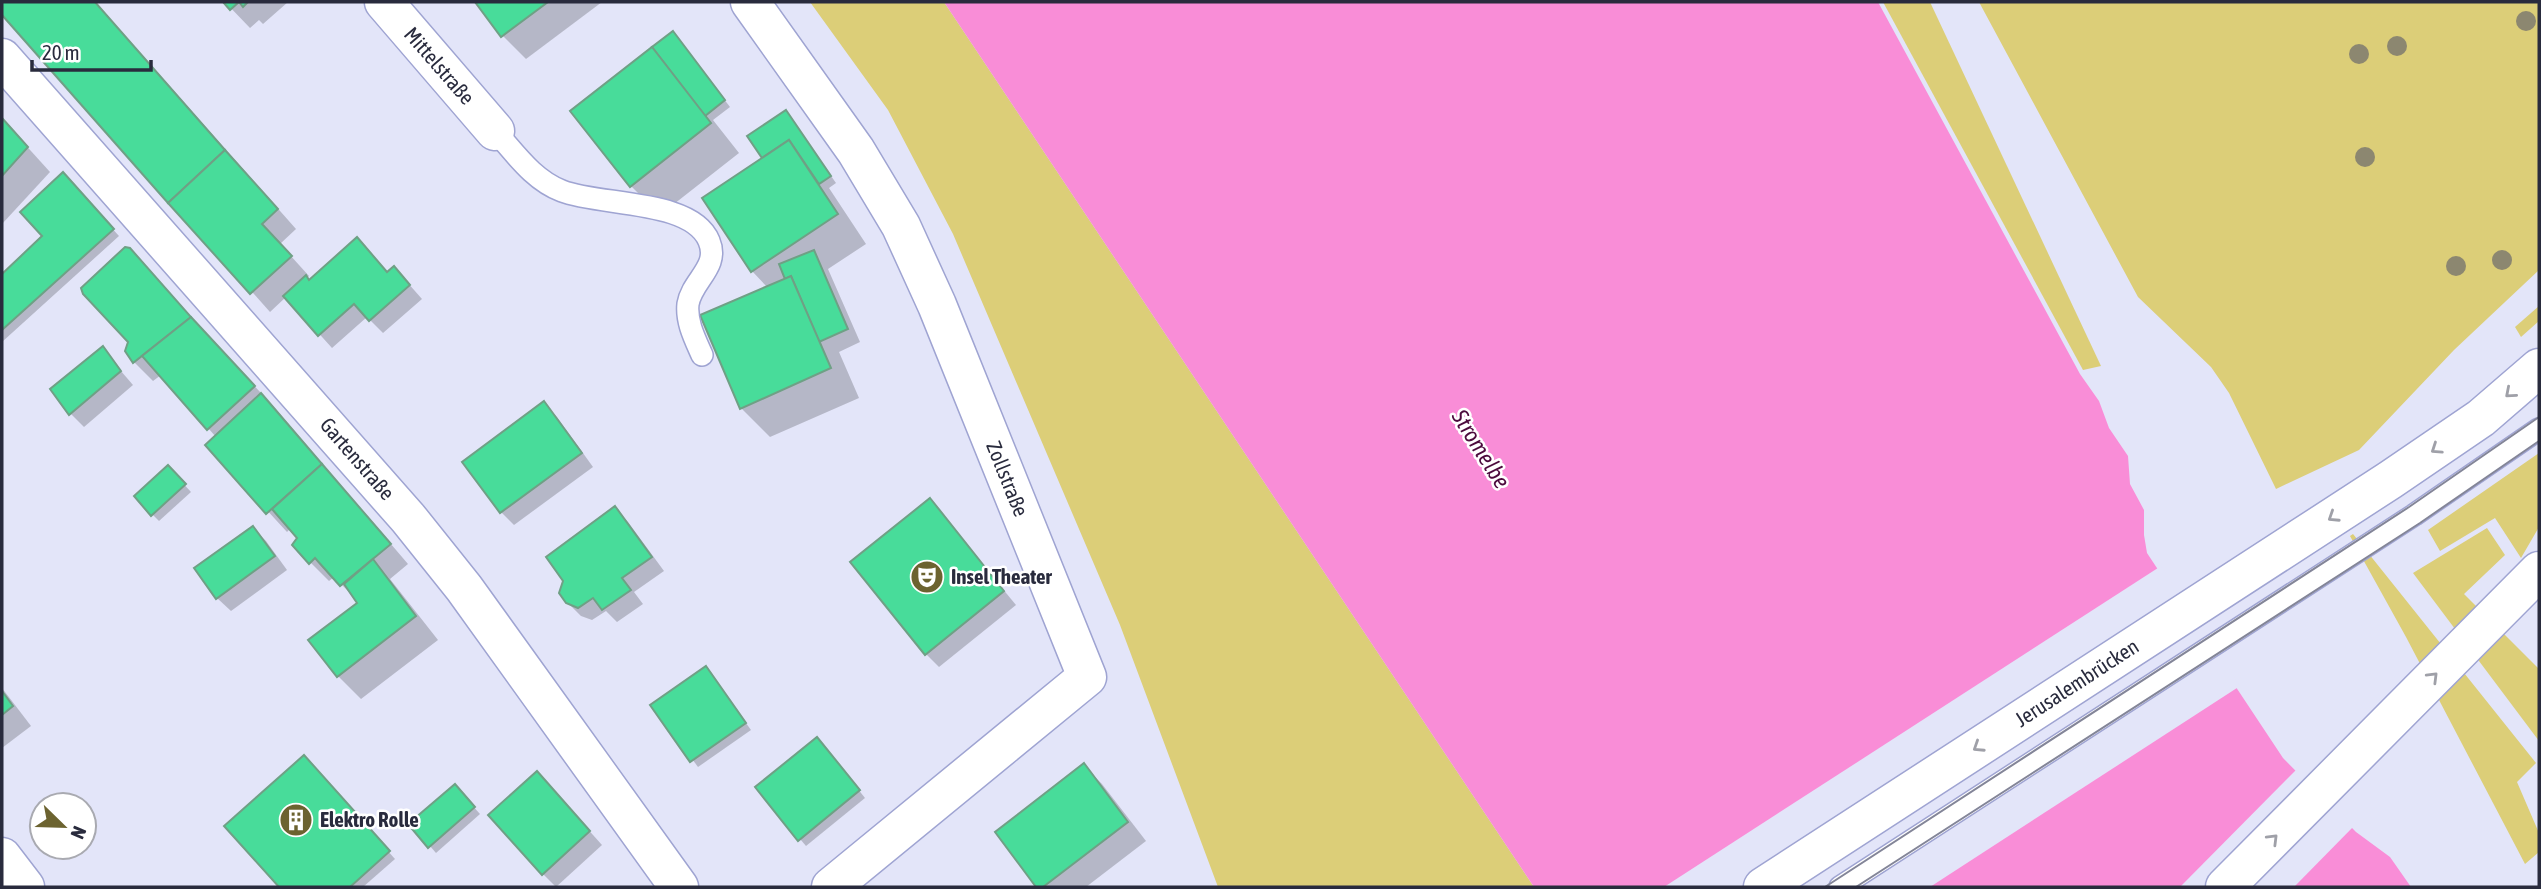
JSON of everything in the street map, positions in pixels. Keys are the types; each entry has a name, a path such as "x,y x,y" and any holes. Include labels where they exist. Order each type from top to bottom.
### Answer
{"street":[{"name":"Mittelstraße","path":"384,2 495,131"},
{"name":"Zollstraße","path":"750,2 856,151 901,226 937,305 1087,677 831,887"},
{"name":"Gartenstraße","path":"2,58 408,518 464,587 679,887"},
{"name":"Jerusalembrücken","path":"1763,887 2390,480 2482,418 2539,368"},
{"path":"2225,887 2539,571"},
{"path":"2,858 25,887"}],"lane":[{"path":"495,131 532,173 562,191 590,200 666,211 688,218 703,230 709,242 711,258 708,269 691,295 688,311 689,323 702,355"},
{"path":"1840,887 2414,515 2539,429"}],"shaded area":[{"path":"810,2 944,2 1534,887 1218,887 1120,625 953,234 888,110"},
{"path":"1883,2 1930,2 2101,366 2083,370"},
{"path":"1979,2 2539,2 2539,270 2454,350 2359,450 2276,489 2229,393 2211,367 2138,297"},
{"path":"2539,306 2539,321 2521,337 2515,327"},
{"path":"2539,453 2539,527 2521,558 2495,518 2440,551 2428,530"},
{"path":"2487,528 2505,555 2464,594 2539,669 2539,741 2413,573"},
{"path":"2353,534 2536,763 2517,782 2539,833 2539,852 2525,864 2350,536"}],"water":[{"name":"Stromelbe","path":"944,2 1878,2 2080,374 2099,401 2109,428 2128,456 2130,484 2144,510 2147,553 2283,758 2356,832 2390,857 2411,887 1534,887"}],"pier":[{"path":"2161,566 2240,686 1930,887 1664,887"},
{"path":"2298,768 2354,826 2294,887 2180,887"}],"building":[{"path":"2,2 95,2 225,150 168,203 2,15"},
{"path":"223,2 239,2 230,10"},
{"path":"475,2 548,2 501,37"},
{"path":"673,31 725,100 705,116 652,47"},
{"path":"652,47 711,123 630,187 570,111"},
{"path":"786,110 831,176 819,184 789,140 762,158 747,136"},
{"path":"2,118 28,147 2,176"},
{"path":"789,140 838,214 751,272 702,198"},
{"path":"225,150 278,209 262,224 292,256 250,294 168,203"},
{"path":"63,172 114,229 2,330 2,274 42,236 20,212"},
{"path":"357,237 387,272 394,266 410,285 369,321 354,304 318,336 283,296 306,275 309,280"},
{"path":"125,247 130,248 191,317 133,363 125,351 128,342 83,294 81,288"},
{"path":"814,250 848,329 819,342 791,276 785,279 779,264"},
{"path":"791,276 831,368 740,409 700,315"},
{"path":"191,317 255,386 207,430 142,356"},
{"path":"103,346 121,371 69,415 50,389"},
{"path":"261,393 322,464 266,514 205,445"},
{"path":"544,401 582,453 500,513 462,462"},
{"path":"322,464 391,544 340,586 315,558 309,564 292,545 297,538 272,509"},
{"path":"168,465 186,484 151,516 134,496"},
{"name":"Insel Theater","path":"930,498 1004,591 925,655 850,562"},
{"path":"615,506 652,557 622,578 631,590 602,610 593,598 578,608 566,603 559,593 563,581 546,557"},
{"path":"253,526 275,556 216,599 194,568"},
{"path":"373,559 416,616 337,677 308,640 357,603 344,584"},
{"path":"706,666 746,723 690,762 650,705"},
{"path":"2,691 13,706 2,715"},
{"path":"817,737 860,790 798,841 755,787"},
{"name":"Elektro Rolle","path":"304,755 390,851 350,887 279,887 224,826"},
{"path":"1084,763 1128,822 1043,887 1036,887 995,832"},
{"path":"537,771 590,831 542,875 488,815"},
{"path":"455,784 475,807 428,848 408,824"}],"tram line":[{"path":"1825,887 2409,507 2539,417"},
{"path":"1856,887 2420,523 2539,441"}],"place":[{"name":"Insel Theater","path":"927,577"},
{"name":"Elektro Rolle","path":"296,820"}]}
